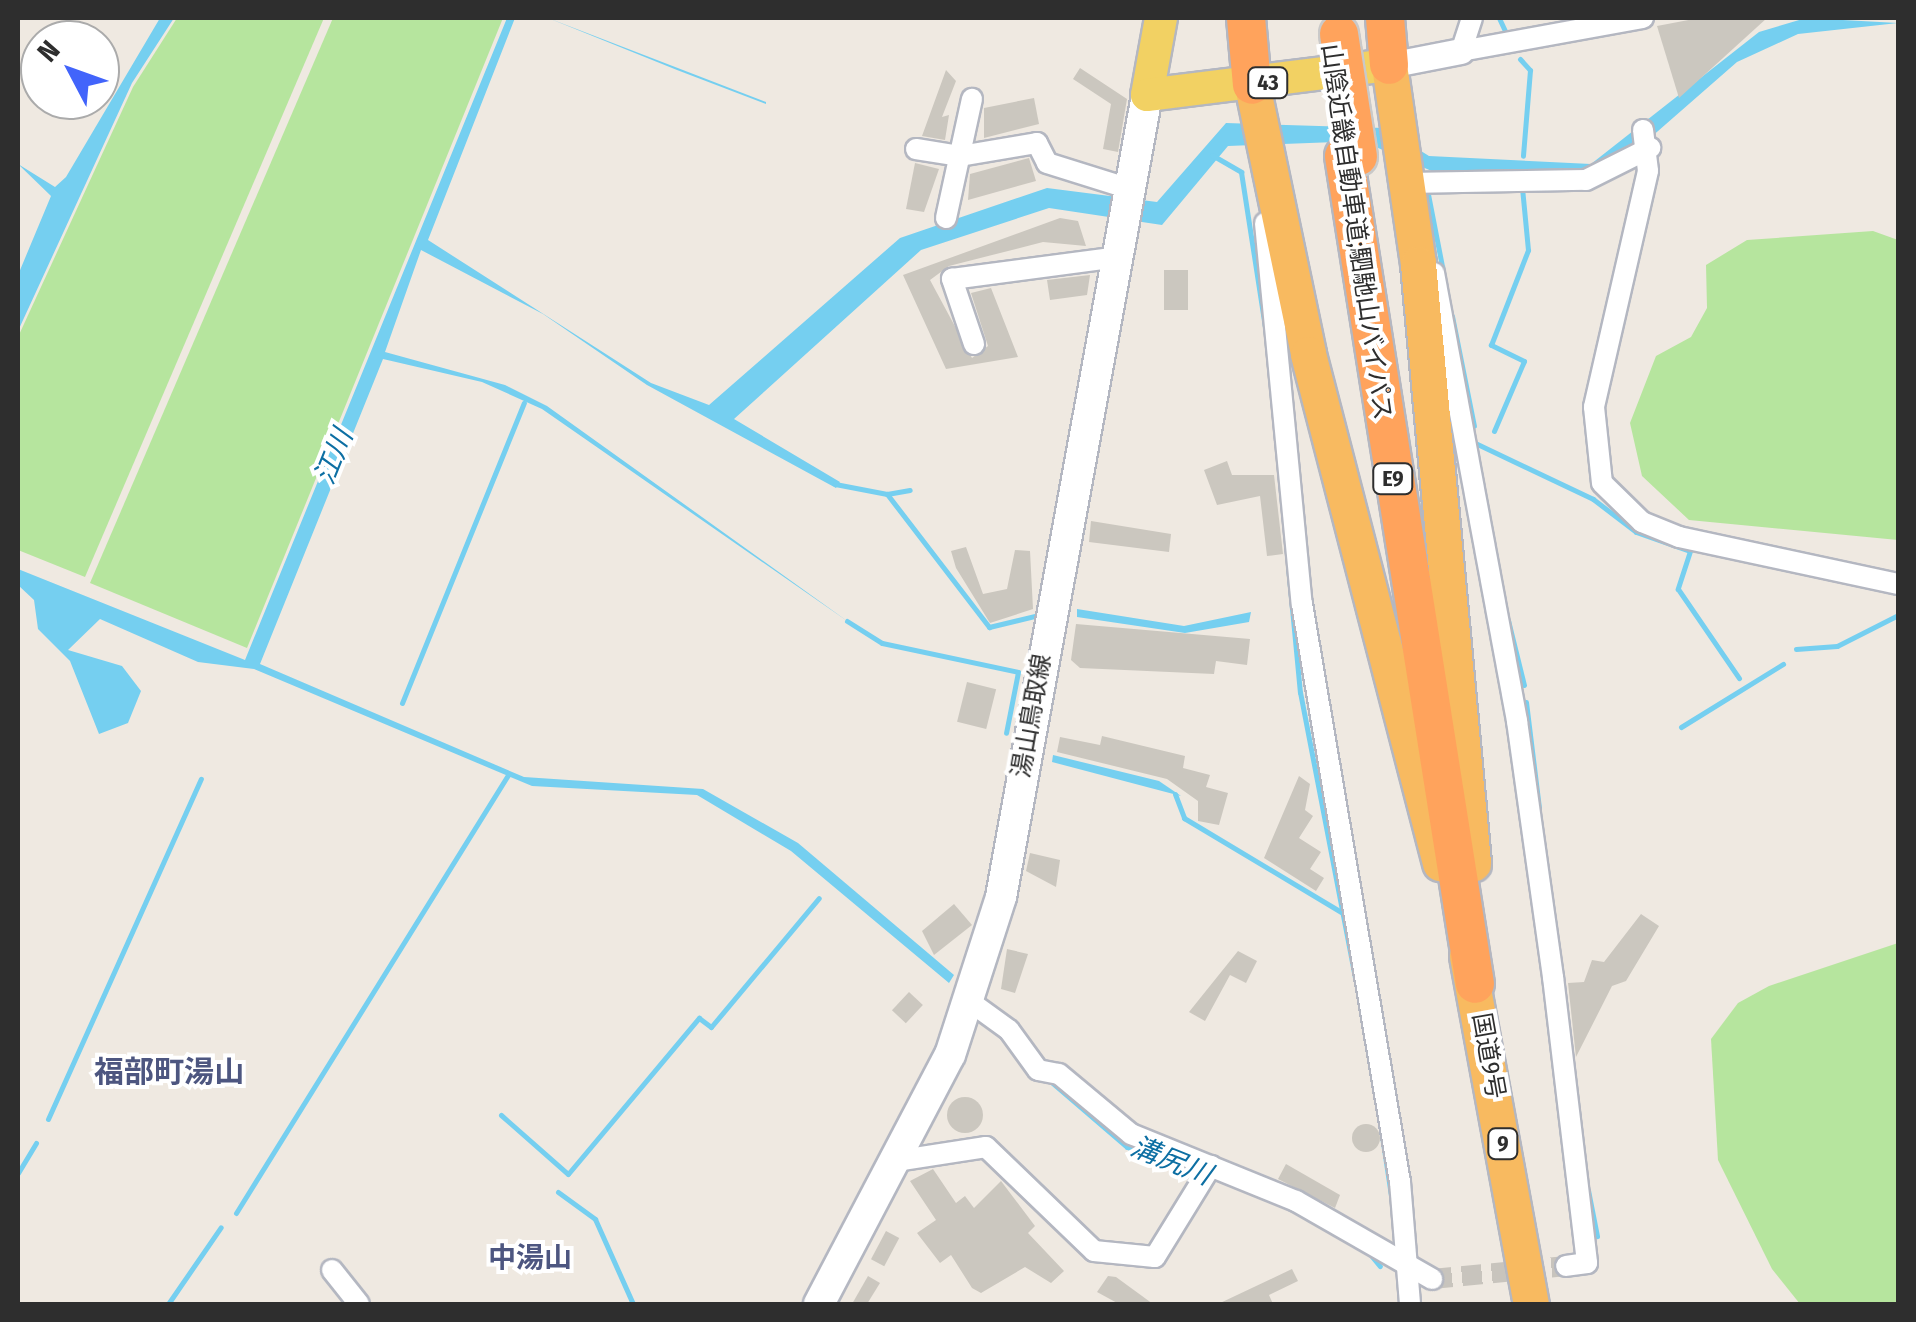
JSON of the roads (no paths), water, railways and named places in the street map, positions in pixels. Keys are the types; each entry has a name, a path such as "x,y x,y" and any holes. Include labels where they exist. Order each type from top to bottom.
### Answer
{"highway":[{"path":"1246,18 1255,102 1267,163 1476,984"},
{"path":"1385,18 1388,66 1406,173 1476,885 1476,984"},
{"name":"山陰近畿自動車道;駟馳山バイパス","path":"1332,26 1476,984"},
{"name":"国道9号","path":"1476,984 1531,1304"}],"main road":[{"path":"1147,95 1160,18"},
{"name":"43","path":"1147,95 1255,102 1388,66"},
{"name":"湯山鳥取線","path":"819,1304 902,1160 969,1002 1001,896 1147,95"}],"street":[{"path":"1461,51 1472,18"},
{"path":"1388,66 1644,18"},
{"path":"946,218 972,99"},
{"path":"1406,173 1586,180 1646,139 1594,407 1602,483 1642,522 1679,537 1898,584"},
{"path":"916,149 960,156 1037,143 1047,163 1130,189"},
{"path":"1267,163 1262,200 1302,604 1398,1164 1410,1304"},
{"path":"1406,173 1420,196 1518,721 1587,1263 1566,1266"},
{"path":"974,344 952,279 1118,257"},
{"path":"969,1002 1009,1030 1038,1070 1059,1074 1131,1134 1211,1166 1432,1279"},
{"path":"902,1160 986,1146 1094,1251 1155,1257 1211,1166"},
{"path":"332,1270 359,1304"}],"water":[{"path":"160,18 174,18 120,109 120,86"},
{"name":"江川","path":"507,18 515,18 428,240 651,383 709,405 900,238 1047,188 1157,202 1226,123 1384,128 1429,156 1591,164 1759,32 1806,18 1898,23 1798,34 1737,62 1618,166 1549,176 1434,172 1362,141 1228,146 1162,225 1049,208 921,250 734,419 840,482 836,488 647,385 543,314 421,250 385,352 505,385 547,406 850,623 542,409 482,382 383,359 260,664 524,777 703,789 798,843 954,975 949,983 791,851 697,795 532,786 254,669 198,662 100,619 68,650 122,666 141,691 128,723 99,734 70,661 38,629 34,600 18,585 18,569 245,660"},
{"path":"548,18 766,102 766,104 677,70"},
{"path":"100,120 115,120 18,331 18,275 51,196 18,164 55,187 66,177"},
{"path":"1077,609 1184,626 1251,612 1249,622 1185,633 1077,617"},
{"path":"1053,755 1159,781 1181,796 1052,762"}],"waterway":[{"path":"1499,18 1507,35"},
{"path":"1520,59 1530,70 1523,156"},
{"path":"1212,155 1241,172 1267,340"},
{"path":"1494,431 1524,361 1491,345 1528,250 1522,188"},
{"path":"1427,189 1443,271"},
{"path":"1452,316 1474,426"},
{"path":"402,703 524,403"},
{"path":"1473,442 1593,499 1636,532 1690,551 1678,589 1739,678"},
{"path":"835,484 887,494 989,627 1043,614"},
{"path":"887,494 910,490"},
{"path":"1288,566 1300,692 1355,978"},
{"path":"1796,649 1837,646 1898,615"},
{"path":"1508,620 1524,685"},
{"path":"847,621 882,643 1018,672 1006,733"},
{"path":"1681,727 1783,664"},
{"path":"1526,702 1539,808"},
{"path":"236,1213 508,775"},
{"path":"48,1119 201,779"},
{"path":"1175,794 1184,818 1343,913"},
{"path":"501,1115 568,1174 699,1018 711,1027 819,898"},
{"name":"溝尻川","path":"1048,1079 1127,1147 1192,1170"},
{"path":"1382,1136 1393,1209"},
{"path":"18,1173 36,1143"},
{"path":"1588,1190 1597,1236"},
{"path":"558,1192 595,1219 633,1304"},
{"path":"168,1304 221,1227"},
{"name":"溝尻川","path":"1369,1253 1380,1266"}],"tunnel":[{"path":"1432,1279 1566,1266"}],"district":[{"name":"福部町湯山","path":"169,1072"},
{"name":"中湯山","path":"530,1258"}]}
